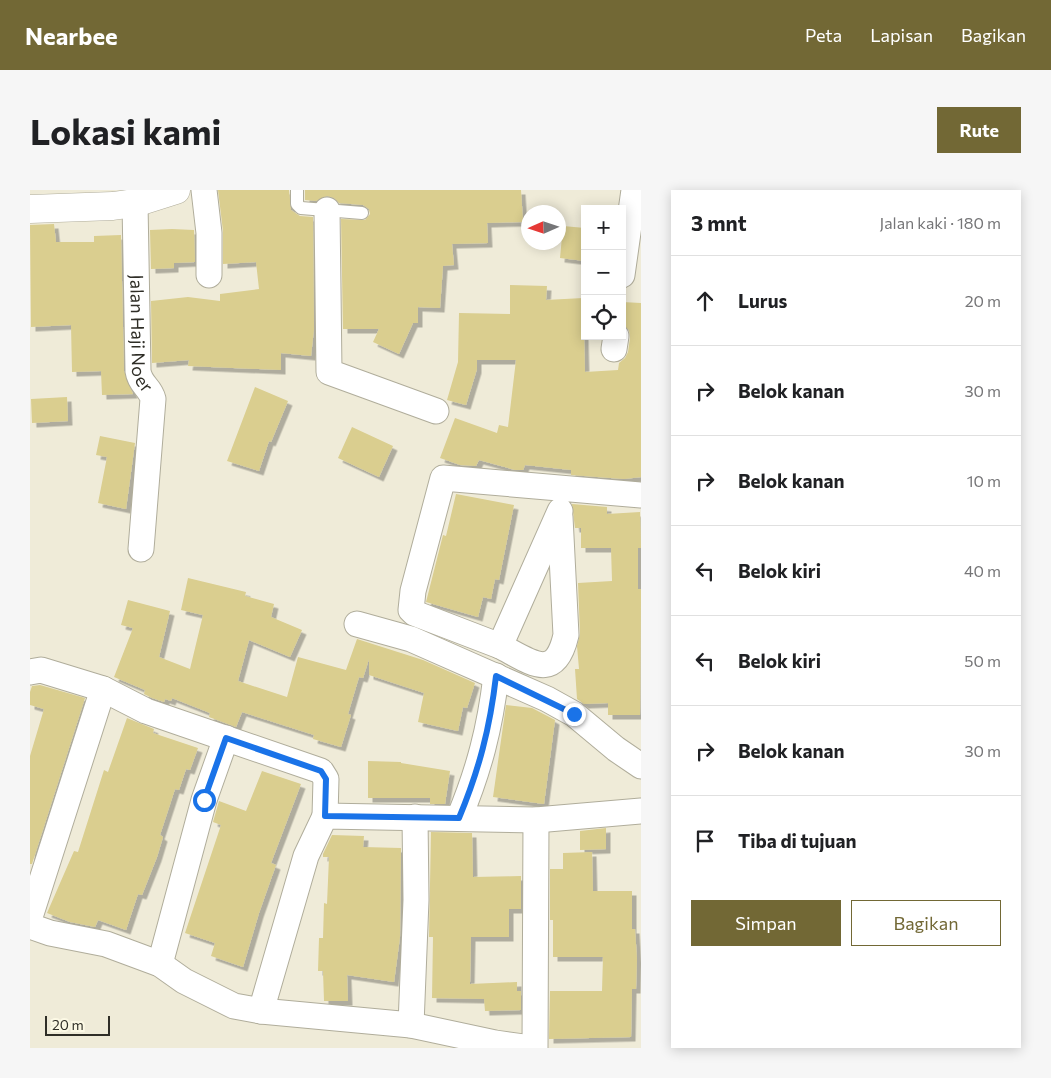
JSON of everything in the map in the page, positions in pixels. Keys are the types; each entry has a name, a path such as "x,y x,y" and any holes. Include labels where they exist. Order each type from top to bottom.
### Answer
{"street":[{"path":"30,209 120,200 176,190"},
{"path":"204,190 209,233 209,275"},
{"path":"626,250 634,190"},
{"name":"Jalan Haji Noer","path":"120,200 139,381 151,393 153,399 141,549"},
{"path":"327,210 329,372 436,411"},
{"path":"559,500 566,635 562,653 552,663 537,666 500,646 414,613 411,610 414,591 443,478 559,500 641,495"},
{"path":"500,646 559,500"},
{"path":"356,624 411,638 574,714 616,749 641,766"},
{"path":"30,672 41,670 103,689 146,711 321,771 326,779 325,816 306,856 261,1010"},
{"path":"459,818 476,776 491,720 496,676"},
{"path":"30,917 103,689"},
{"path":"160,964 204,800 226,738"},
{"path":"325,816 536,820 641,811"},
{"path":"411,1025 416,900 415,817"},
{"path":"30,926 50,933 106,944 160,964 184,981 234,1006 411,1025 495,1043 533,1048 536,820"}],"lane":[{"path":"297,190 297,204 301,208 362,213"}],"building":[{"path":"218,190 289,190 291,210 300,216 313,217 314,329 311,356 281,353 281,370 188,366 189,360 152,363 151,301 188,297 220,301 220,294 259,289 256,262 223,264 223,231"},
{"path":"305,190 521,190 521,222 487,223 488,243 452,244 454,265 443,266 440,308 418,307 418,323 413,323 399,354 373,342 379,329 343,329 341,219 365,220 370,214 369,209 363,205 339,203 334,198 327,196 316,201 305,200"},
{"path":"54,224 56,242 94,242 94,236 121,235 124,371 133,394 102,395 101,371 72,372 71,325 31,327 30,225"},
{"path":"566,226 581,228 581,261 560,258 561,250 566,250"},
{"path":"150,230 194,230 195,262 174,263 174,268 151,269"},
{"path":"510,285 547,286 546,300 581,298 581,340 584,340 585,372 618,370 619,363 628,352 630,338 629,330 626,327 626,302 641,303 641,477 624,479 571,475 571,470 525,465 523,470 515,470 479,460 476,466 460,465 440,458 455,418 497,433 499,425 508,427 516,360 477,360 477,369 466,405 447,400 458,362 459,313 510,314"},
{"path":"255,387 288,401 271,442 269,441 259,471 227,461"},
{"path":"67,397 68,421 32,423 31,399"},
{"path":"352,427 393,446 379,477 338,458"},
{"path":"100,436 135,443 126,509 98,503 107,457 96,455"},
{"path":"456,494 514,505 499,580 495,579 491,599 483,597 478,617 426,602 443,535 446,536"},
{"path":"572,504 607,507 607,514 640,512 641,548 638,548 638,589 641,589 640,715 608,715 608,703 584,704 577,699 575,669 579,669 577,646 580,634 578,583 612,581 611,548 581,548 581,528 575,528"},
{"path":"188,578 246,592 245,596 274,604 271,617 302,630 290,657 249,640 238,681 287,697 298,657 346,670 357,639 423,660 475,683 467,708 463,707 458,731 418,722 424,693 369,675 369,659 363,678 359,677 348,714 351,715 341,747 313,739 314,735 242,712 236,727 209,717 210,713 172,698 171,701 165,699 164,702 152,698 144,694 145,690 114,677 133,628 121,625 128,600 170,611 159,657 190,669 203,615 181,610"},
{"path":"40,685 85,698 32,864 30,864 30,756 44,709 30,705 30,692 32,686"},
{"path":"506,705 532,708 555,720 544,804 493,797"},
{"path":"127,718 154,729 153,733 198,748 190,770 186,769 179,790 175,789 160,835 163,837 157,857 142,895 138,894 126,930 98,920 95,927 70,922 47,913 74,851 78,852 104,770 108,772"},
{"path":"368,761 401,762 450,771 445,804 430,804 430,798 368,798"},
{"path":"262,771 301,784 271,863 276,865 243,967 211,956 215,943 185,933 221,825 213,822 219,801 246,811"},
{"path":"606,828 606,849 580,850 580,831"},
{"path":"431,832 472,833 473,877 521,876 521,909 509,909 509,937 471,937 470,984 517,982 517,991 521,991 521,1010 485,1011 484,999 432,998 433,937 429,937"},
{"path":"332,835 364,836 363,847 401,848 400,937 394,982 347,975 348,1001 324,1001 323,971 318,971 319,938 323,938 324,903 327,904 329,857 323,857 323,854"},
{"path":"592,852 593,891 632,891 632,929 635,929 637,959 636,989 632,989 631,1037 549,1039 550,991 602,991 603,957 553,957 553,920 550,920 550,869 563,869 563,853"}],"route":[{"path":"204,800 226,738 259,748 325,774 325,816 459,818 476,776 491,720 496,676 547,699 574,714"}]}
